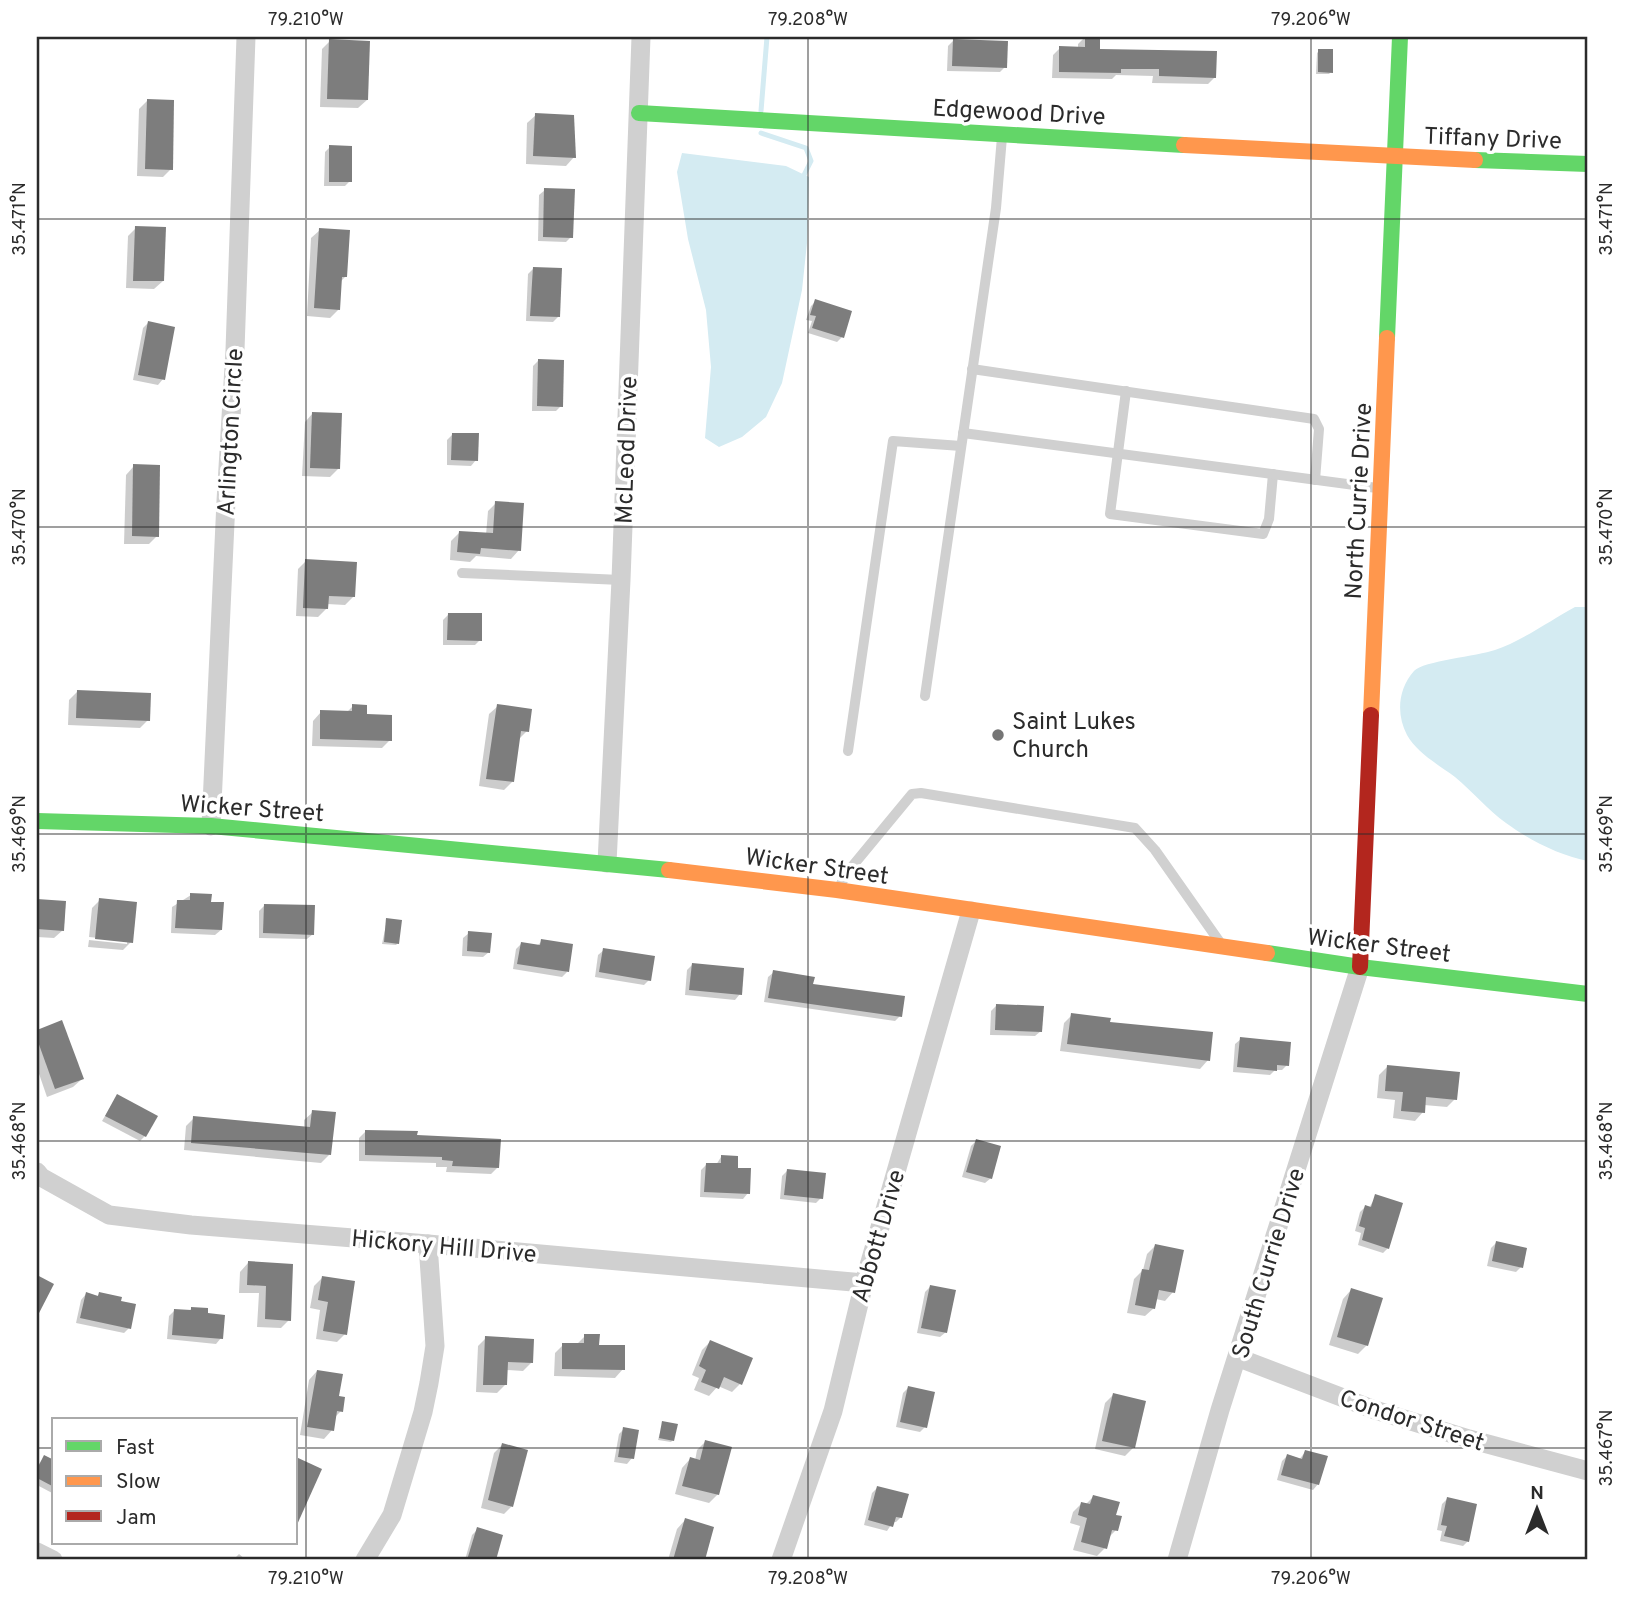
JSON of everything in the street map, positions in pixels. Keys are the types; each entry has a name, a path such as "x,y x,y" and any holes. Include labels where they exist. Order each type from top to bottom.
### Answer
{"street":[{"name":"Arlington Circle","path":"211,826 235,350 246,37"},
{"name":"McLeod Drive","path":"607,863 621,580 641,37"},
{"name":"North Currie Drive","path":"1360,967 1400,37"},
{"name":"Edgewood Drive","path":"639,113 1396,157"},
{"name":"Tiffany Drive","path":"1396,157 1588,164"},
{"name":"Wicker Street","path":"37,821 211,826 607,863 837,890 1360,967 1588,994"},
{"name":"Abbott Drive","path":"781,1560 833,1411 864,1283 971,911"},
{"name":"South Currie Drive","path":"1177,1560 1220,1410 1360,967"},
{"name":"Hickory Hill Drive","path":"37,1172 41,1177 109,1215 191,1225 864,1283"},
{"path":"365,1560 392,1515 429,1383 435,1346 428,1244"},
{"name":"Condor Street","path":"1238,1359 1375,1410 1493,1446 1588,1471"},
{"path":"37,1552 53,1560"}],"lane":[{"path":"925,696 996,208 1002,133"},
{"path":"972,369 1314,419 1319,429 1315,480"},
{"path":"1126,391 1110,514 1263,534 1269,519 1273,474"},
{"path":"963,433 1381,488"},
{"path":"848,751 893,441 961,446"},
{"path":"462,573 621,580"},
{"path":"837,890 850,869 912,794 922,793 1135,828 1163,860 1223,947"}],"water":[{"path":"682,153 786,166 809,177 802,290 782,383 766,417 742,437 719,447 705,438 711,367 706,310 688,239 677,172"},
{"path":"1575,607 1588,607 1588,861 1546,846 1499,818 1455,777 1416,747 1403,727 1400,710 1405,686 1419,667 1505,646"}],"building":[{"path":"1085,37 1100,37 1100,49 1217,51 1216,78 1159,76 1159,69 1121,69 1121,73 1059,72 1059,46 1085,47"},
{"path":"329,39 370,41 368,100 327,99"},
{"path":"953,39 1008,41 1007,68 952,66"},
{"path":"1318,49 1333,49 1333,73 1318,72"},
{"path":"147,99 174,100 173,170 145,169"},
{"path":"535,113 574,115 576,158 533,156"},
{"path":"329,145 352,146 352,182 329,182"},
{"path":"544,188 575,189 573,238 543,237"},
{"path":"135,226 166,227 164,281 133,281"},
{"path":"319,228 350,230 347,277 342,277 340,310 314,308"},
{"path":"533,267 562,268 560,317 530,316"},
{"path":"815,299 852,311 844,338 812,328 816,316 810,315"},
{"path":"148,321 175,327 165,380 138,375"},
{"path":"538,359 564,360 563,407 537,406"},
{"path":"312,412 342,413 340,469 310,468"},
{"path":"452,433 479,433 478,461 451,460"},
{"path":"133,464 160,465 159,537 132,536"},
{"path":"495,501 524,503 521,551 481,548 480,554 457,552 459,531 493,533"},
{"path":"305,559 357,562 355,597 329,596 328,609 303,608"},
{"path":"448,613 482,613 482,641 447,640"},
{"path":"77,690 151,693 150,721 76,718"},
{"path":"352,704 367,705 367,714 392,715 392,741 320,739 320,710 352,711"},
{"path":"497,704 532,709 529,732 521,731 514,782 486,779"},
{"path":"190,893 212,894 211,902 224,902 222,930 175,928 177,900 190,900"},
{"path":"99,898 137,902 133,943 95,939"},
{"path":"37,899 66,901 64,931 37,929"},
{"path":"264,904 315,905 314,935 263,933"},
{"path":"386,918 402,920 399,944 384,942"},
{"path":"468,931 492,933 490,953 467,951"},
{"path":"541,939 573,944 569,972 517,964 521,942 540,945"},
{"path":"603,948 655,956 651,981 599,972"},
{"path":"692,963 744,968 742,995 689,990"},
{"path":"773,970 815,977 813,984 905,996 902,1017 768,998"},
{"path":"996,1004 1044,1006 1042,1032 995,1030"},
{"path":"1071,1013 1111,1018 1110,1022 1213,1032 1210,1061 1067,1044"},
{"path":"62,1020 84,1079 55,1089 37,1039 37,1030"},
{"path":"1240,1037 1291,1042 1289,1066 1277,1065 1277,1071 1237,1067"},
{"path":"1387,1065 1460,1072 1457,1100 1426,1097 1425,1113 1401,1111 1403,1092 1385,1091"},
{"path":"117,1094 158,1116 146,1137 105,1116"},
{"path":"312,1110 336,1112 331,1155 191,1143 193,1116 310,1127"},
{"path":"365,1130 418,1131 417,1135 501,1139 499,1168 452,1166 453,1161 442,1160 442,1157 365,1155"},
{"path":"976,1139 1001,1146 992,1179 966,1172"},
{"path":"721,1155 738,1156 738,1168 751,1168 750,1194 704,1192 706,1163 721,1163"},
{"path":"787,1169 826,1173 823,1199 784,1195"},
{"path":"1375,1194 1403,1203 1389,1249 1362,1240 1365,1228 1359,1226 1365,1205 1371,1207"},
{"path":"1496,1241 1527,1248 1523,1268 1492,1261"},
{"path":"1155,1244 1184,1250 1175,1293 1159,1290 1155,1309 1135,1305 1142,1269 1149,1270"},
{"path":"248,1261 293,1264 291,1321 265,1319 266,1286 247,1285"},
{"path":"37,1275 54,1284 37,1317"},
{"path":"322,1276 355,1281 347,1335 323,1331 328,1302 318,1300"},
{"path":"930,1285 956,1290 947,1333 921,1328"},
{"path":"1351,1288 1383,1298 1368,1346 1337,1337"},
{"path":"86,1292 98,1296 99,1292 122,1297 121,1301 136,1304 131,1329 80,1318"},
{"path":"191,1307 208,1308 208,1313 225,1315 223,1339 172,1335 174,1309 191,1310"},
{"path":"584,1334 600,1334 599,1345 625,1345 625,1370 562,1369 562,1343 584,1343"},
{"path":"485,1336 534,1339 533,1363 508,1362 507,1385 483,1385"},
{"path":"710,1340 753,1358 742,1385 724,1377 719,1389 701,1382 706,1370 699,1366"},
{"path":"317,1370 343,1374 339,1396 345,1397 343,1412 337,1411 334,1431 307,1427"},
{"path":"908,1386 935,1392 927,1428 900,1422"},
{"path":"1113,1393 1146,1401 1135,1448 1102,1441"},
{"path":"662,1421 678,1424 674,1441 659,1438"},
{"path":"623,1427 639,1430 634,1459 618,1457"},
{"path":"705,1440 732,1447 719,1495 682,1486 690,1457 700,1460"},
{"path":"502,1443 528,1450 513,1507 488,1500"},
{"path":"1305,1450 1328,1456 1319,1485 1281,1475 1287,1454 1302,1459"},
{"path":"44,1455 52,1459 52,1486 37,1478 37,1469"},
{"path":"298,1458 322,1469 298,1523"},
{"path":"877,1486 909,1494 902,1518 896,1517 893,1527 868,1520"},
{"path":"1093,1495 1120,1502 1116,1515 1122,1516 1118,1531 1112,1530 1107,1549 1081,1542 1087,1518 1078,1515 1081,1502 1090,1504"},
{"path":"1447,1497 1477,1504 1469,1542 1444,1536 1447,1526 1441,1525"},
{"path":"685,1518 714,1527 705,1560 673,1560"},
{"path":"477,1527 503,1535 496,1560 467,1560"}],"waterway":[{"path":"761,111 767,37"},
{"path":"761,133 806,148 811,161 804,175"}],"traffic: fast":[{"path":"1387,338 1400,37"},
{"path":"639,113 1184,145"},
{"path":"1475,160 1588,164"},
{"path":"37,821 211,826 669,870"},
{"path":"1267,953 1360,967 1588,994"}],"traffic: slow":[{"path":"1184,145 1475,160"},
{"path":"1371,715 1387,338"},
{"path":"669,870 837,890 1267,953"}],"traffic: jam":[{"path":"1360,967 1371,715"}],"place":[{"name":"Saint Lukes Church","path":"998,735"}]}
